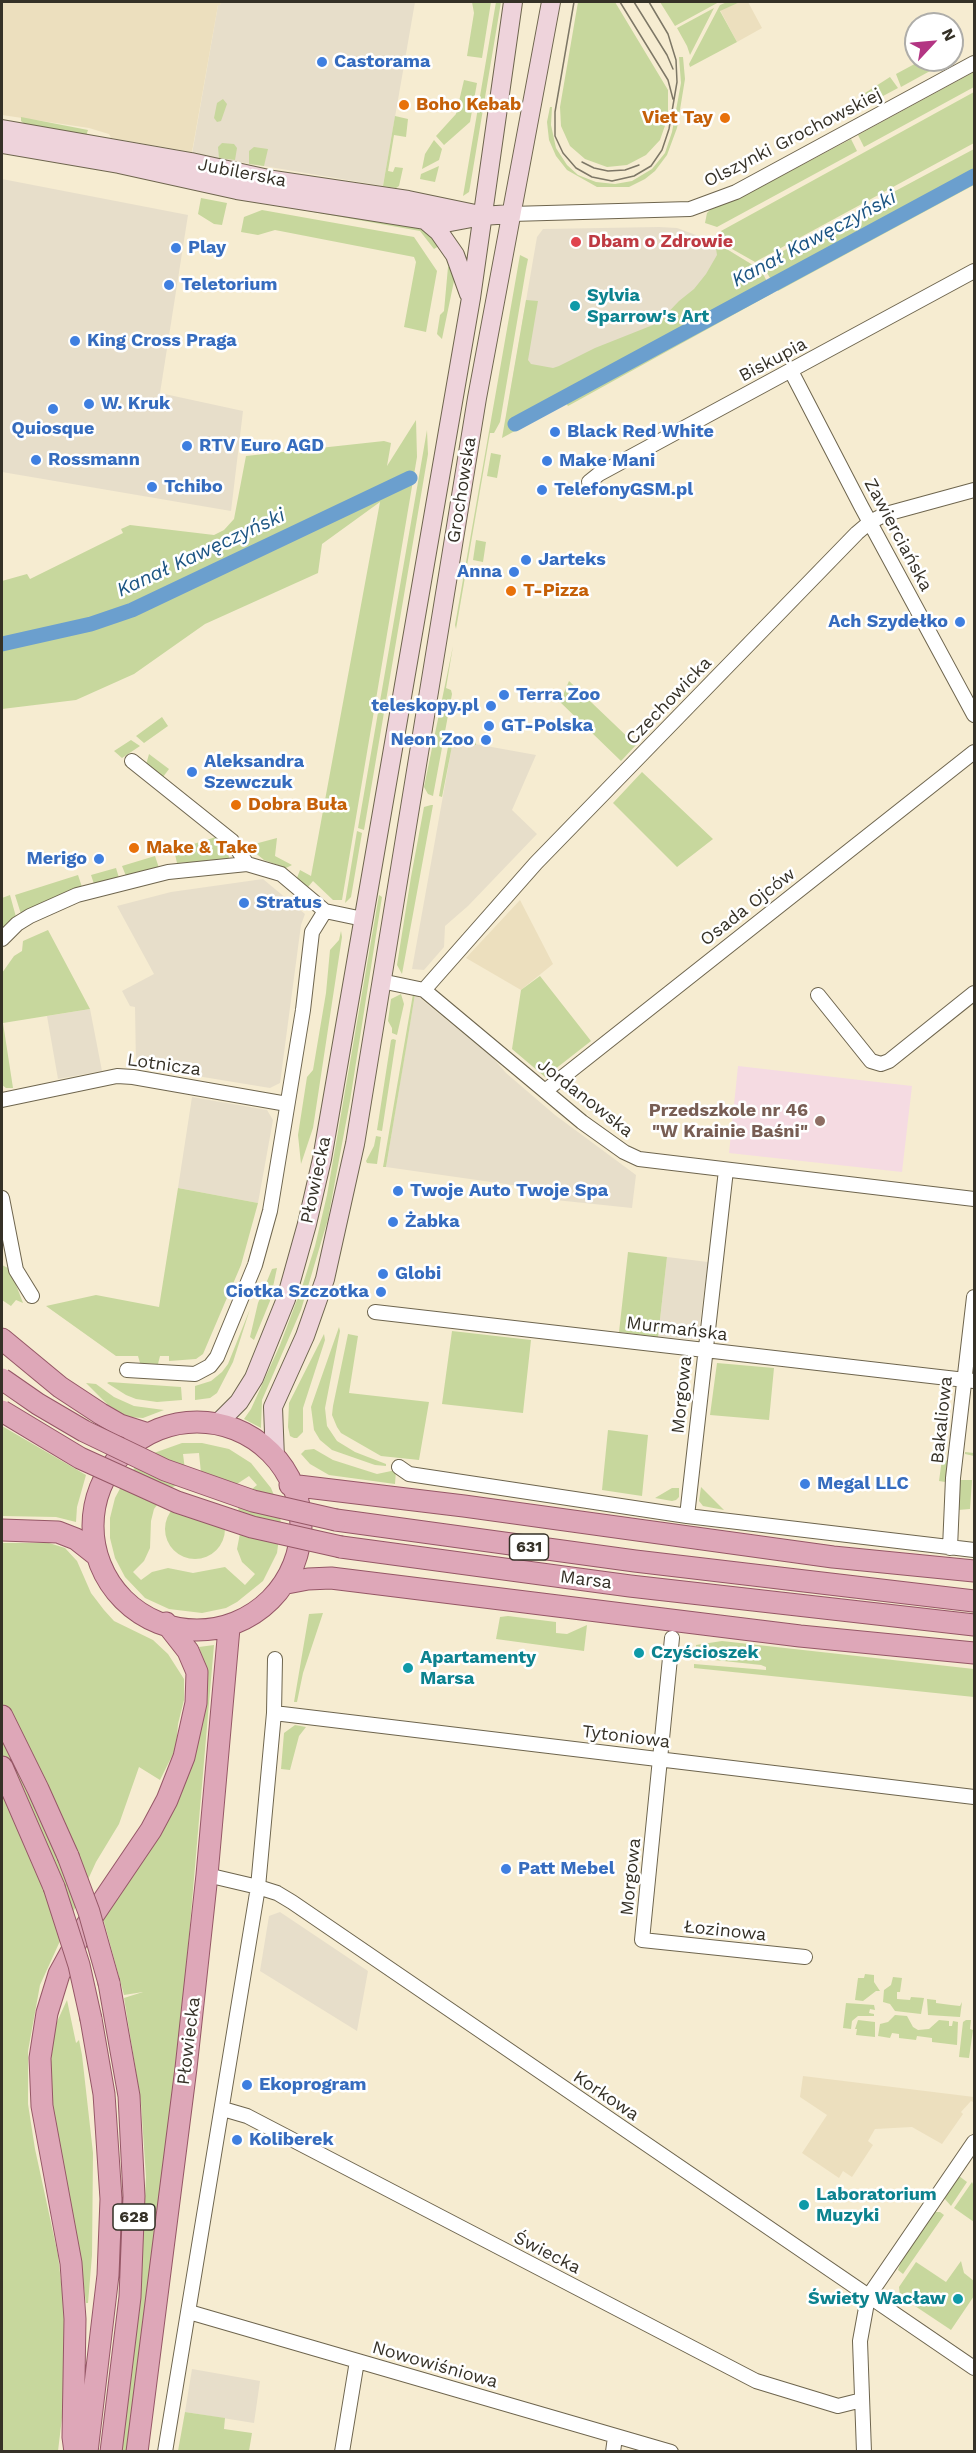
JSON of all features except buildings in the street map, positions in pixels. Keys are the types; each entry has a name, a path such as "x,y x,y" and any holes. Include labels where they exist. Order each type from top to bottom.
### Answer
{"main road":[{"name":"Grochowska","path":"363,919 471,298 513,2"},
{"name":"Grochowska","path":"381,981 477,398 551,2"},
{"name":"Jubilerska","path":"2,129 191,162 273,180 428,204 482,216"},
{"name":"Jubilerska","path":"2,144 119,164 237,190 445,223 482,216 511,214"},
{"path":"425,220 439,232 455,255 471,298"},
{"name":"Płowiecka","path":"218,1423 239,1402 254,1378 286,1299 322,1159 363,919"},
{"name":"Płowiecka","path":"274,1458 273,1407 305,1336 325,1279 355,1144 381,981"},
{"path":"2,1339 60,1387 100,1414 120,1425 145,1433"},
{"name":"Marsa","path":"2,1379 45,1408 110,1445 165,1470 268,1505 336,1520 722,1571 975,1601"},
{"name":"Marsa","path":"2,1411 88,1462 152,1492 201,1511 276,1534 352,1549 630,1586 975,1625"},
{"path":"182,1421 218,1423 249,1436 274,1458 290,1485 298,1507 299,1554 287,1583 261,1612 248,1621 229,1628 201,1630 166,1623 145,1613 120,1596 102,1571 95,1554 92,1518 97,1496 117,1458 145,1433 182,1421"},
{"path":"290,1485 909,1565 975,1571"},
{"path":"2,1530 58,1532 76,1539 95,1554"},
{"path":"722,1571 767,1565 866,1572 909,1565"},
{"name":"Marsa","path":"287,1583 331,1578 800,1636 975,1653"},
{"path":"630,1586 713,1611 764,1619 800,1636"},
{"path":"75,2451 73,2437 75,2319 71,2263 42,2106 40,2058 47,2013 59,1974 82,1932 151,1830 167,1800 184,1757 196,1702 197,1672 188,1651 166,1623"},
{"name":"Płowiecka","path":"137,2451 186,2068 207,1875 217,1742 229,1628"},
{"name":"628","path":"2,1716 68,1856 88,1912 109,1983 129,2096 134,2187 130,2297 111,2451"},
{"name":"628","path":"4,1775 54,1887 79,1965 104,2094 111,2199 108,2275 87,2451"}],"street":[{"name":"Olszynki Grochowskiej","path":"511,214 690,209 736,192 975,63"},
{"name":"Biskupia","path":"589,482 599,474 791,371 973,277"},
{"name":"Zawierciańska","path":"791,371 975,715"},
{"name":"Czechowicka","path":"424,990 536,863 857,533 870,522 886,514 975,490"},
{"name":"Osada Ojców","path":"545,1091 975,752"},
{"path":"132,761 232,841 247,864"},
{"path":"2,939 30,915 77,895 168,872 247,864 281,874 326,910 363,919"},
{"path":"127,1370 195,1374 210,1366 217,1357 243,1296 270,1210 288,1104 312,932 326,910"},
{"name":"Jordanowska","path":"381,981 424,990 602,1137 639,1159 975,1199"},
{"path":"818,995 867,1056 874,1063 881,1064 889,1061 975,993"},
{"name":"Lotnicza","path":"2,1100 117,1076 288,1104"},
{"name":"Morgowa","path":"687,1516 726,1170"},
{"path":"2,1198 16,1270 32,1296"},
{"name":"Bakaliowa","path":"950,1548 953,1478 969,1381 975,1297"},
{"name":"Murmańska","path":"375,1312 969,1381"},
{"path":"399,1467 409,1474 687,1516 975,1550"},
{"name":"Morgowa","path":"642,1940 672,1638"},
{"path":"165,2451 258,1887 274,1713 275,1659"},
{"name":"Tytoniowa","path":"274,1713 975,1797"},
{"name":"Korkowa","path":"207,1875 277,1893 292,1902 975,2368"},
{"name":"Łozinowa","path":"642,1940 805,1957"},
{"name":"Świecka","path":"223,2109 247,2116 756,2381 838,2406 862,2400"},
{"path":"864,2451 860,2341 868,2297 975,2142"},
{"name":"Nowowiśniowa","path":"189,2312 615,2437 671,2451"},
{"path":"342,2451 357,2361"},
{"path":"613,2451 615,2437"}],"shaded area":[{"path":"2,2 221,2 218,5 192,152 111,138 109,134 89,128 2,115"},
{"path":"221,2 415,2 383,186 192,154 218,5"},
{"path":"740,2 748,2 762,28 737,42 720,10"},
{"name":"King Cross Praga","path":"2,179 188,215 160,393 243,411 231,511 2,472"},
{"path":"677,228 715,242 761,270 507,411 537,237 543,229"},
{"path":"453,740 536,755 512,810 537,834 468,906 445,926 444,947 424,970 412,969"},
{"path":"263,879 305,914 301,925 280,1083 270,1088 136,1066 135,1007 130,1006 122,991 154,974 117,906 171,892"},
{"path":"520,900 553,964 521,990 466,958"},
{"path":"415,994 493,1058 506,1073 555,1115 636,1175 632,1208 546,1199 547,1190 386,1167"},
{"path":"90,1009 102,1071 58,1079 47,1016"},
{"name":"Przedszkole nr 46 \"W Krainie Baśni\"","path":"738,1066 912,1086 902,1172 729,1153"},
{"path":"192,1097 267,1110 273,1120 258,1203 178,1188"},
{"path":"667,1257 708,1262 696,1340 658,1337"},
{"path":"280,1912 368,1971 357,2031 260,1971 269,1916"},
{"path":"803,2076 974,2097 974,2100 961,2112 963,2114 942,2144 912,2127 875,2129 868,2141 873,2145 852,2177 843,2171 839,2178 802,2153 827,2115 800,2097"},
{"path":"192,2369 260,2381 254,2423 185,2412"}],"green space":[{"path":"472,2 491,2 482,58 467,56 474,13"},
{"path":"496,2 501,2 470,187 469,192 463,196"},
{"path":"578,2 615,2 668,90 668,117 660,140 646,155 627,165 607,167 585,159 570,146 561,126 560,107"},
{"path":"660,2 719,2 675,26"},
{"path":"727,2 740,2 720,11 737,42 690,67 689,64 720,5"},
{"path":"714,8 690,55 677,28"},
{"path":"679,57 683,57 685,79 677,128 667,155 655,171 629,187 597,187 567,170 556,156 549,140 547,122 550,107 552,107 551,125 556,148 567,165 578,175 596,182 615,184 632,181 652,169 665,153 672,132 681,83"},
{"path":"904,70 904,72 928,72 901,87 896,74"},
{"path":"974,72 974,87 864,147 858,135"},
{"path":"890,77 898,88 870,103 865,93"},
{"path":"464,80 477,83 470,122 444,145 436,136 456,114"},
{"path":"974,92 974,143 755,262 718,241 721,231"},
{"path":"223,99 227,104 221,121 217,122 214,118 217,103"},
{"path":"395,116 408,119 406,137 394,135 388,171 393,172 395,167 403,168 399,186 396,188 383,186"},
{"path":"21,117 88,130 86,136 26,125 21,121"},
{"path":"851,139 857,151 717,227 705,223 707,213 711,209 742,197"},
{"path":"434,140 442,149 439,160 422,169 425,154"},
{"path":"222,143 234,144 237,148 235,160 219,158 218,147"},
{"path":"254,147 268,149 264,166 249,164 249,151"},
{"path":"974,149 974,185 778,291 759,264 820,231 830,232 836,223 844,218 848,220 854,218 856,212"},
{"path":"439,166 435,182 420,179 421,174"},
{"path":"201,198 227,203 222,225 214,224 198,214"},
{"path":"274,205 419,227 442,244 434,249 420,231"},
{"path":"262,210 414,237 437,271 426,332 404,327 416,262 414,257 275,230 258,235 241,232 244,217"},
{"path":"715,242 761,270 773,293 568,406 566,403 502,438 526,300 538,301 528,360 531,364 553,368 595,348 658,323 694,289 706,274 717,255"},
{"path":"520,255 528,259 500,422 494,433 490,433 456,629 455,625"},
{"path":"452,264 454,281 442,339 437,334 440,315 444,311 448,267"},
{"path":"416,420 417,457 342,900 333,900 313,881 308,887 297,878 300,870 311,876 380,502 322,544 318,573 205,624 134,674 76,700 2,709 2,581 27,574 30,579 123,533 121,529 130,525 214,535 224,530 234,519 246,456 384,441 391,443 387,466"},
{"path":"427,430 428,454 364,830 358,828"},
{"path":"491,453 501,455 497,478 487,476"},
{"path":"476,540 486,542 483,562 473,560"},
{"path":"453,646 446,688 451,690 452,694 433,796 428,794 424,787"},
{"path":"569,681 636,745 621,761 560,702"},
{"path":"162,717 168,726 144,743 136,736"},
{"path":"450,736 476,740 476,745 453,741 442,797 439,796"},
{"path":"131,740 140,746 122,758 114,751"},
{"path":"149,754 169,769 163,777 146,765"},
{"path":"642,772 713,839 677,867 613,803"},
{"path":"433,805 402,974 397,965 411,877 424,807"},
{"path":"357,831 362,833 351,897 345,903"},
{"path":"216,837 227,846 229,858 177,863 174,850"},
{"path":"277,838 275,856 292,865 286,868 264,860 247,846"},
{"path":"155,856 159,868 126,876 122,866"},
{"path":"116,868 119,878 94,884 91,875"},
{"path":"78,875 82,887 21,914 15,895"},
{"path":"10,895 16,917 2,930 2,898"},
{"path":"379,895 382,897 350,1101 328,1219 301,1310 262,1400 261,1428 244,1419 251,1409 280,1345 315,1246 327,1195"},
{"path":"48,930 90,1009 3,1023 13,1088 6,1088 2,1085 2,973 14,956 22,951 23,941"},
{"path":"341,931 342,937 313,1128 301,1164 298,1135 307,1077 313,1070 326,993 330,950 339,940"},
{"path":"540,976 591,1041 545,1077 512,1049 521,990"},
{"path":"401,994 404,1004 397,1035 392,1033 388,1021 391,999"},
{"path":"413,994 415,994 386,1167 383,1167"},
{"path":"393,1039 396,1040 382,1131 377,1130"},
{"path":"376,1136 381,1137 377,1164 367,1163 366,1161 374,1146"},
{"path":"178,1188 258,1203 241,1265 203,1354 196,1359 169,1361 169,1356 160,1356 158,1364 140,1363 138,1356 116,1356 46,1306 96,1295 159,1307"},
{"path":"628,1252 667,1257 658,1337 619,1332"},
{"path":"2,1265 10,1269 23,1303 16,1300 11,1306 2,1300"},
{"path":"277,1268 270,1301 254,1340 250,1337 258,1303 272,1269"},
{"path":"250,1309 233,1362 217,1393 210,1398 195,1400 195,1386 211,1381 228,1364"},
{"path":"339,1327 325,1408 327,1426 337,1441 386,1466 375,1465 332,1450 320,1440 314,1430 311,1407"},
{"path":"452,1331 531,1340 523,1413 442,1404"},
{"path":"324,1334 325,1340 303,1408 303,1432 294,1438 290,1436 288,1427 289,1403"},
{"path":"348,1334 358,1336 349,1393 429,1402 419,1460 381,1456 341,1433 337,1427 332,1415 333,1406"},
{"path":"717,1363 774,1368 769,1420 710,1415"},
{"path":"86,1383 96,1384 114,1397 134,1406 164,1410 143,1418 126,1417 112,1409"},
{"path":"107,1383 181,1387 182,1400 157,1402 136,1399"},
{"path":"2,1426 86,1475 77,1507 76,1522 56,1517 2,1516"},
{"path":"608,1430 648,1435 642,1496 602,1490"},
{"path":"182,1443 202,1443 229,1449 251,1463 271,1488 278,1505 281,1523 277,1553 263,1581 226,1608 202,1613 169,1609 145,1598 125,1577 115,1558 110,1538 110,1518 115,1498 124,1481 137,1465 154,1453","holes":["199,1453 201,1473 231,1488 249,1476 257,1485 246,1494 238,1506 241,1528 237,1549 242,1562 255,1574 245,1585 225,1567 193,1573 168,1568 152,1572 141,1580 133,1572 144,1561 150,1548 154,1509 169,1489 183,1479 185,1470 183,1454"]},
{"path":"314,1449 333,1460 377,1474 396,1470 395,1484 329,1475 310,1464 301,1454 305,1450"},
{"path":"942,1459 948,1461 945,1482 939,1481"},
{"path":"959,1480 972,1480 970,1509 958,1510"},
{"path":"701,1487 724,1510 703,1506 699,1501"},
{"path":"672,1488 679,1488 679,1497 676,1500 655,1498"},
{"path":"189,1499 201,1499 212,1504 220,1512 225,1529 223,1541 212,1554 201,1559 189,1559 178,1554 170,1546 165,1535 165,1523 170,1512 178,1504"},
{"path":"2,1543 49,1543 65,1548 77,1561 91,1593 104,1610 114,1621 153,1640 168,1654 184,1679 184,1700 178,1724 176,1748 160,1780 139,1767 119,1824 96,1862 40,1985 28,2051 28,2104 35,2149 58,2255 67,2336 64,2401 58,2451 2,2451"},
{"path":"323,1613 303,1673 297,1702 294,1702 309,1614"},
{"path":"500,1617 556,1622 556,1633 567,1634 587,1625 584,1651 496,1639"},
{"path":"722,1641 974,1669 974,1697 694,1668 694,1664 766,1670 766,1667 761,1665 696,1658 696,1645"},
{"path":"214,1645 182,2018 128,2452 120,2451 141,2275 146,2177 141,2103 124,1998 143,1992 124,1995 103,1918 155,1841 206,1669 199,1647"},
{"path":"295,1725 306,1727 299,1736 290,1770 281,1769 284,1733"},
{"path":"865,1974 874,1975 874,1982 880,1991 876,1991 863,2001 855,2000 858,1978 864,1978"},
{"path":"893,1977 902,1978 897,1999 924,1998 921,2014 895,2011 890,2004 883,2002 884,1990 891,1985"},
{"path":"927,1999 936,2000 936,2003 960,2006 962,2002 960,2017 928,2015"},
{"path":"67,2000 76,2043 79,2040 82,2055 93,2153 92,2255 88,2303 86,2303 80,2256 54,2124 51,2096 50,2070 55,2026"},
{"path":"846,2003 874,2005 875,2010 870,2009 869,2013 874,2016 858,2016 852,2021 851,2029 843,2028"},
{"path":"895,2015 907,2016 913,2027 918,2030 929,2029 939,2020 949,2021 949,2026 952,2026 953,2021 958,2022 957,2045 932,2042 932,2038 917,2036 916,2040 899,2038 899,2034 892,2033 890,2038 878,2036 880,2024 888,2022"},
{"path":"858,2020 875,2022 875,2037 856,2035"},
{"path":"971,2020 970,2029 973,2030 969,2058 959,2057 963,2022"},
{"path":"959,2176 967,2182 951,2206 944,2198"},
{"path":"972,2182 974,2186 974,2222 954,2208"},
{"path":"934,2212 944,2215 903,2274 898,2270 901,2261"},
{"path":"961,2261 964,2273 974,2281 974,2296 951,2330 900,2296 899,2287 916,2262 946,2282"},
{"path":"185,2412 225,2418 224,2429 252,2433 249,2451 178,2451"}],"waterway":[{"name":"Kanał Kawęczyński","path":"515,424 974,176"},
{"name":"Kanał Kawęczyński","path":"2,644 91,624 132,610 410,478"}],"tram line":[{"path":"574,2 555,112 555,136 563,153 576,168 592,177 612,181 634,176 651,166 662,150 669,129 677,82 676,60 668,34 649,2"},
{"path":"620,2 668,80 673,99"},
{"path":"634,2 667,55 673,69"},
{"path":"582,162 608,171 625,170 639,165"}],"place":[{"name":"Castorama","path":"322,62"},
{"name":"Boho Kebab","path":"404,105"},
{"name":"Viet Tay","path":"725,118"},
{"name":"Dbam o Zdrowie","path":"576,242"},
{"name":"Play","path":"176,248"},
{"name":"Teletorium","path":"169,285"},
{"name":"Sylvia Sparrow's Art","path":"575,306"},
{"name":"King Cross Praga","path":"75,341"},
{"name":"W. Kruk","path":"89,404"},
{"name":"Quiosque","path":"53,409"},
{"name":"Black Red White","path":"555,432"},
{"name":"RTV Euro AGD","path":"187,446"},
{"name":"Rossmann","path":"36,460"},
{"name":"Make Mani","path":"547,461"},
{"name":"Tchibo","path":"152,487"},
{"name":"TelefonyGSM.pl","path":"542,490"},
{"name":"Jarteks","path":"526,560"},
{"name":"Anna","path":"514,572"},
{"name":"T-Pizza","path":"511,591"},
{"name":"Ach Szydełko","path":"960,622"},
{"name":"Terra Zoo","path":"504,695"},
{"name":"teleskopy.pl","path":"491,706"},
{"name":"GT-Polska","path":"489,726"},
{"name":"Neon Zoo","path":"486,740"},
{"name":"Aleksandra Szewczuk","path":"192,772"},
{"name":"Dobra Buła","path":"236,805"},
{"name":"Make & Take","path":"134,848"},
{"name":"Merigo","path":"99,859"},
{"name":"Stratus","path":"244,903"},
{"name":"Przedszkole nr 46 \"W Krainie Baśni\"","path":"820,1121"},
{"name":"Twoje Auto Twoje Spa","path":"398,1191"},
{"name":"Żabka","path":"393,1222"},
{"name":"Globi","path":"383,1274"},
{"name":"Ciotka Szczotka","path":"381,1292"},
{"name":"Megal LLC","path":"805,1484"},
{"name":"Czyścioszek","path":"639,1653"},
{"name":"Apartamenty Marsa","path":"408,1668"},
{"name":"Patt Mebel","path":"506,1869"},
{"name":"Ekoprogram","path":"247,2085"},
{"name":"Koliberek","path":"237,2140"},
{"name":"Laboratorium Muzyki","path":"804,2205"},
{"name":"Świety Wacław","path":"958,2299"}]}
